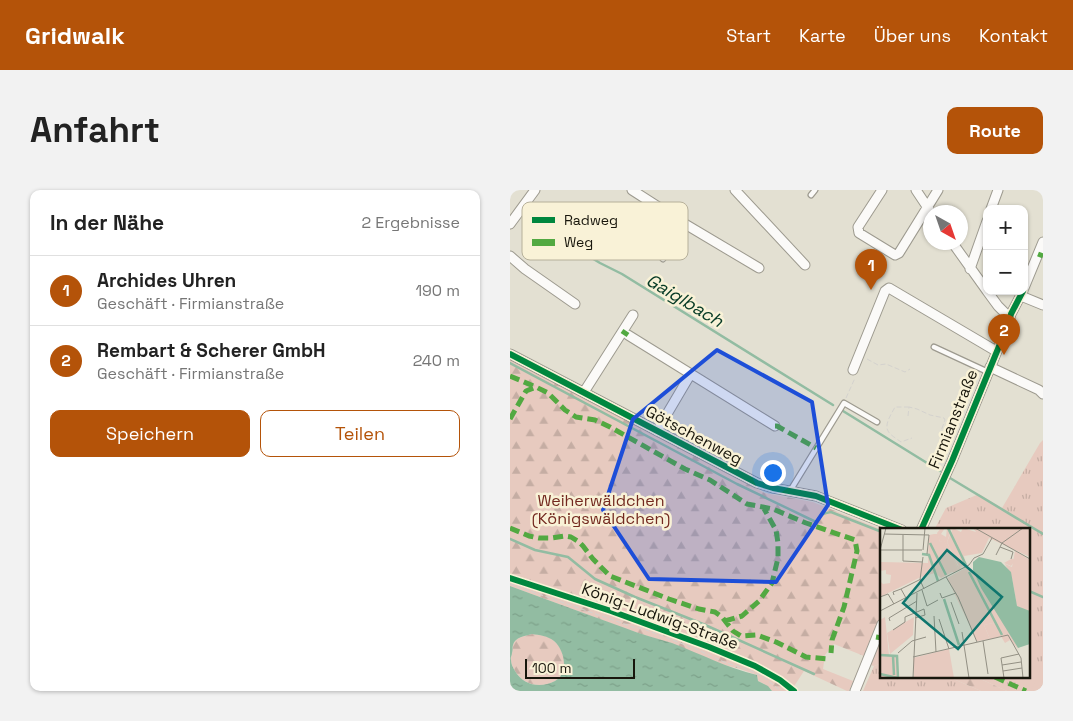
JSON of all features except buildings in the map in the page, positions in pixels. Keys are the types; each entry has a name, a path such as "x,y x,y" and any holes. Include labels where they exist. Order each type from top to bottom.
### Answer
{"street":[{"path":"526,202 535,190"},
{"path":"632,190 651,202"},
{"path":"735,190 805,265"},
{"path":"882,190 858,227 859,233 894,255 899,252 923,218"},
{"path":"916,190 926,205"},
{"path":"931,205 938,190"},
{"path":"992,205 998,190"},
{"path":"510,224 522,208"},
{"path":"688,226 759,268"},
{"path":"970,269 983,232"},
{"name":"Firmianstraße","path":"1028,280 1043,242"},
{"path":"957,250 983,286"},
{"path":"510,256 525,269 575,304"},
{"path":"855,372 885,291 889,288 996,351"},
{"path":"990,295 1006,314 1011,314"},
{"name":"Firmianstraße","path":"922,528 952,461 1011,314 1021,295"},
{"path":"1028,295 1043,305"},
{"path":"584,392 632,315"},
{"path":"628,335 775,426"},
{"name":"Götschenweg","path":"510,354 757,483 816,496 897,528"},
{"path":"989,369 1039,390 1043,394"},
{"path":"657,431 690,375"},
{"path":"854,691 880,629"}],"lane":[{"path":"811,195 815,190"},
{"path":"934,346 989,369"},
{"path":"790,491 844,403 877,422"}],"path":[{"path":"862,362 867,359 905,372 910,369"},
{"path":"844,403 855,372"},
{"path":"912,438 901,442 888,433 887,428 891,414 896,407 917,408 930,415 944,418 946,420 941,432"},
{"path":"908,416 909,407"},
{"path":"510,584 633,627 641,628 724,662 743,667 762,676 781,691"}],"highlighted area":[{"path":"717,350 812,402 828,505 776,582 649,579 603,510 633,419"}],"green space":[{"name":"Weiherwäldchen (Königswäldchen)","path":"510,359 765,493 813,502 880,529 880,620 849,691 804,671 791,691 772,691 758,681 757,675 510,586","holes":["834,644 864,656 853,681 823,669 825,655"]},
{"path":"1043,440 1043,691 1007,691 978,678 1030,678 1030,528 935,528 946,508 979,494 1002,508"},
{"path":"532,634 552,639 561,649 563,655 564,667 559,677 555,681 544,685 533,684 523,680 518,676 512,664 511,658 514,642 521,637"},
{"path":"880,641 880,664 870,665"},
{"path":"880,664 880,678 951,678 981,691 863,691 874,666"},
{"path":"1042,666 1043,691 1031,691"},
{"path":"951,678 978,678 1007,691 981,691"}],"water":[{"path":"510,586 672,643 735,669 757,675 758,681 768,686 772,691 510,691","holes":["532,634 554,641 563,656 564,668 559,678 544,685 532,684 523,680 518,676 512,664 511,658 514,642 521,637"]}],"waterway":[{"name":"Gaiglbach","path":"595,260 622,274 833,405"},
{"path":"510,363 737,484 816,522 822,515 831,512 880,531"},
{"name":"Gaiglbach","path":"843,411 940,471"},
{"name":"Gaiglbach","path":"950,478 1043,534"},
{"path":"510,539 535,550 568,557 595,579 703,624 814,674"},
{"path":"1030,591 1043,597"}],"marked path":[{"path":"1038,254 1043,256"},
{"path":"622,331 628,335"},
{"path":"510,376 536,387"},
{"path":"510,419 526,391 536,387 548,393 565,410 576,417 595,420 610,427 685,469 710,480 747,504 773,509 855,540 857,551 844,607 832,640 831,653"},
{"path":"775,426 816,448"},
{"path":"725,621 742,616 759,601 772,583 778,558 778,543 776,530 763,507"},
{"path":"510,528 539,538 571,537 579,542 610,576 669,599 715,612 722,617 733,631 741,636 757,635 806,657 828,659"},
{"path":"876,637 880,638"},
{"path":"997,678 1026,691"}],"cycle path":[{"path":"922,528 952,461 1011,314 1021,295"},
{"path":"510,354 757,483 816,496 897,528"},
{"name":"König-Ludwig-Straße","path":"510,578 611,611 709,647 755,666 780,680 794,691"}],"place":[{"name":"Archides Uhren","path":"871,290"},
{"name":"Rembart & Scherer GmbH","path":"1004,355"}]}
